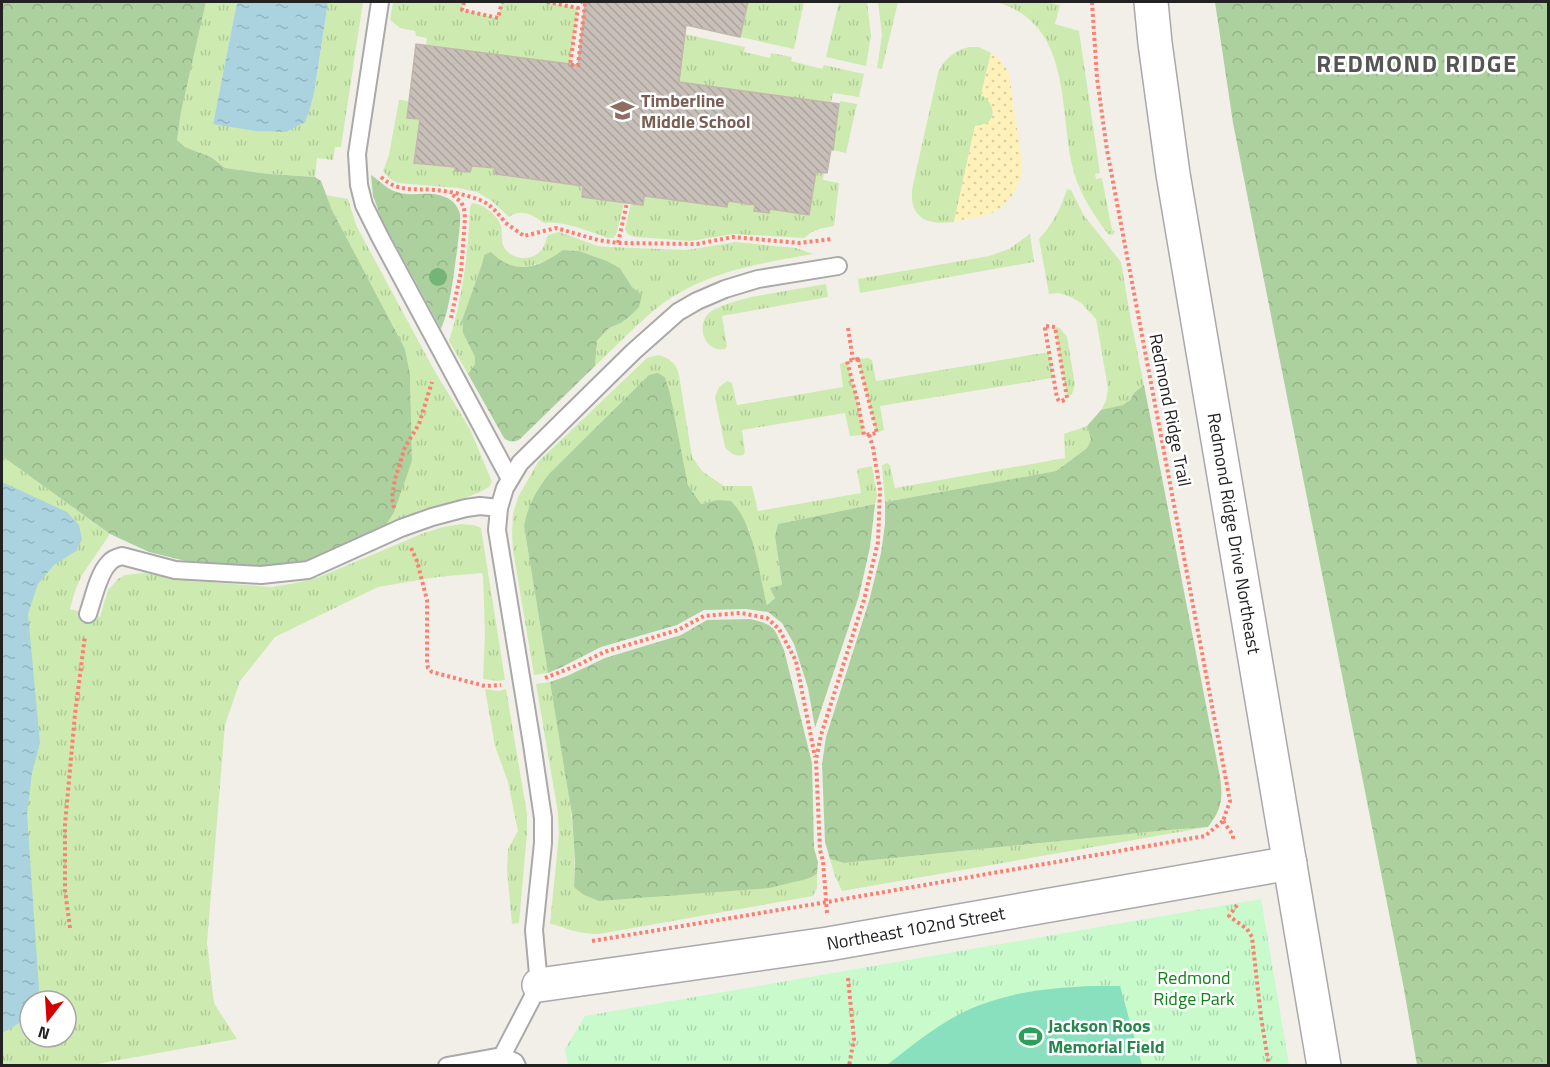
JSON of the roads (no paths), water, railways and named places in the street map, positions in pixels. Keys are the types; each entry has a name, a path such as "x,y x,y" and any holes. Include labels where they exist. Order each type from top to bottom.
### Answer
{"street":[{"name":"Redmond Ridge Drive Northeast","path":"1151,2 1173,174 1324,1065"},
{"name":"Northeast 102nd Street","path":"539,985 828,944 1290,863"}],"lane":[{"path":"380,2 357,154 359,185 364,205 510,479"},
{"path":"502,1056 539,985 534,930 543,843 543,818 497,531 499,508 505,488 520,463 565,417 678,312 725,289 758,279 838,266"},
{"path":"88,614 108,563 122,556 175,570 261,575 308,570 401,528 466,508 480,506 499,508"},
{"path":"447,1065 502,1056 517,1065"}],"water":[{"path":"237,2 328,2 314,94 309,112 305,122 286,132 255,131 213,124"},
{"path":"2,482 67,512 79,525 82,539 76,551 54,565 38,584 28,614 40,743 32,773 27,814 39,989 18,989 18,1024 2,1033"}],"place":[{"name":"Timberline Middle School","path":"623,111"},
{"name":"Jackson Roos Memorial Field","path":"1030,1036"}],"district":[{"name":"REDMOND RIDGE","path":"1417,64"}],"park label":[{"name":"Redmond Ridge Park","path":"1194,988"}]}
